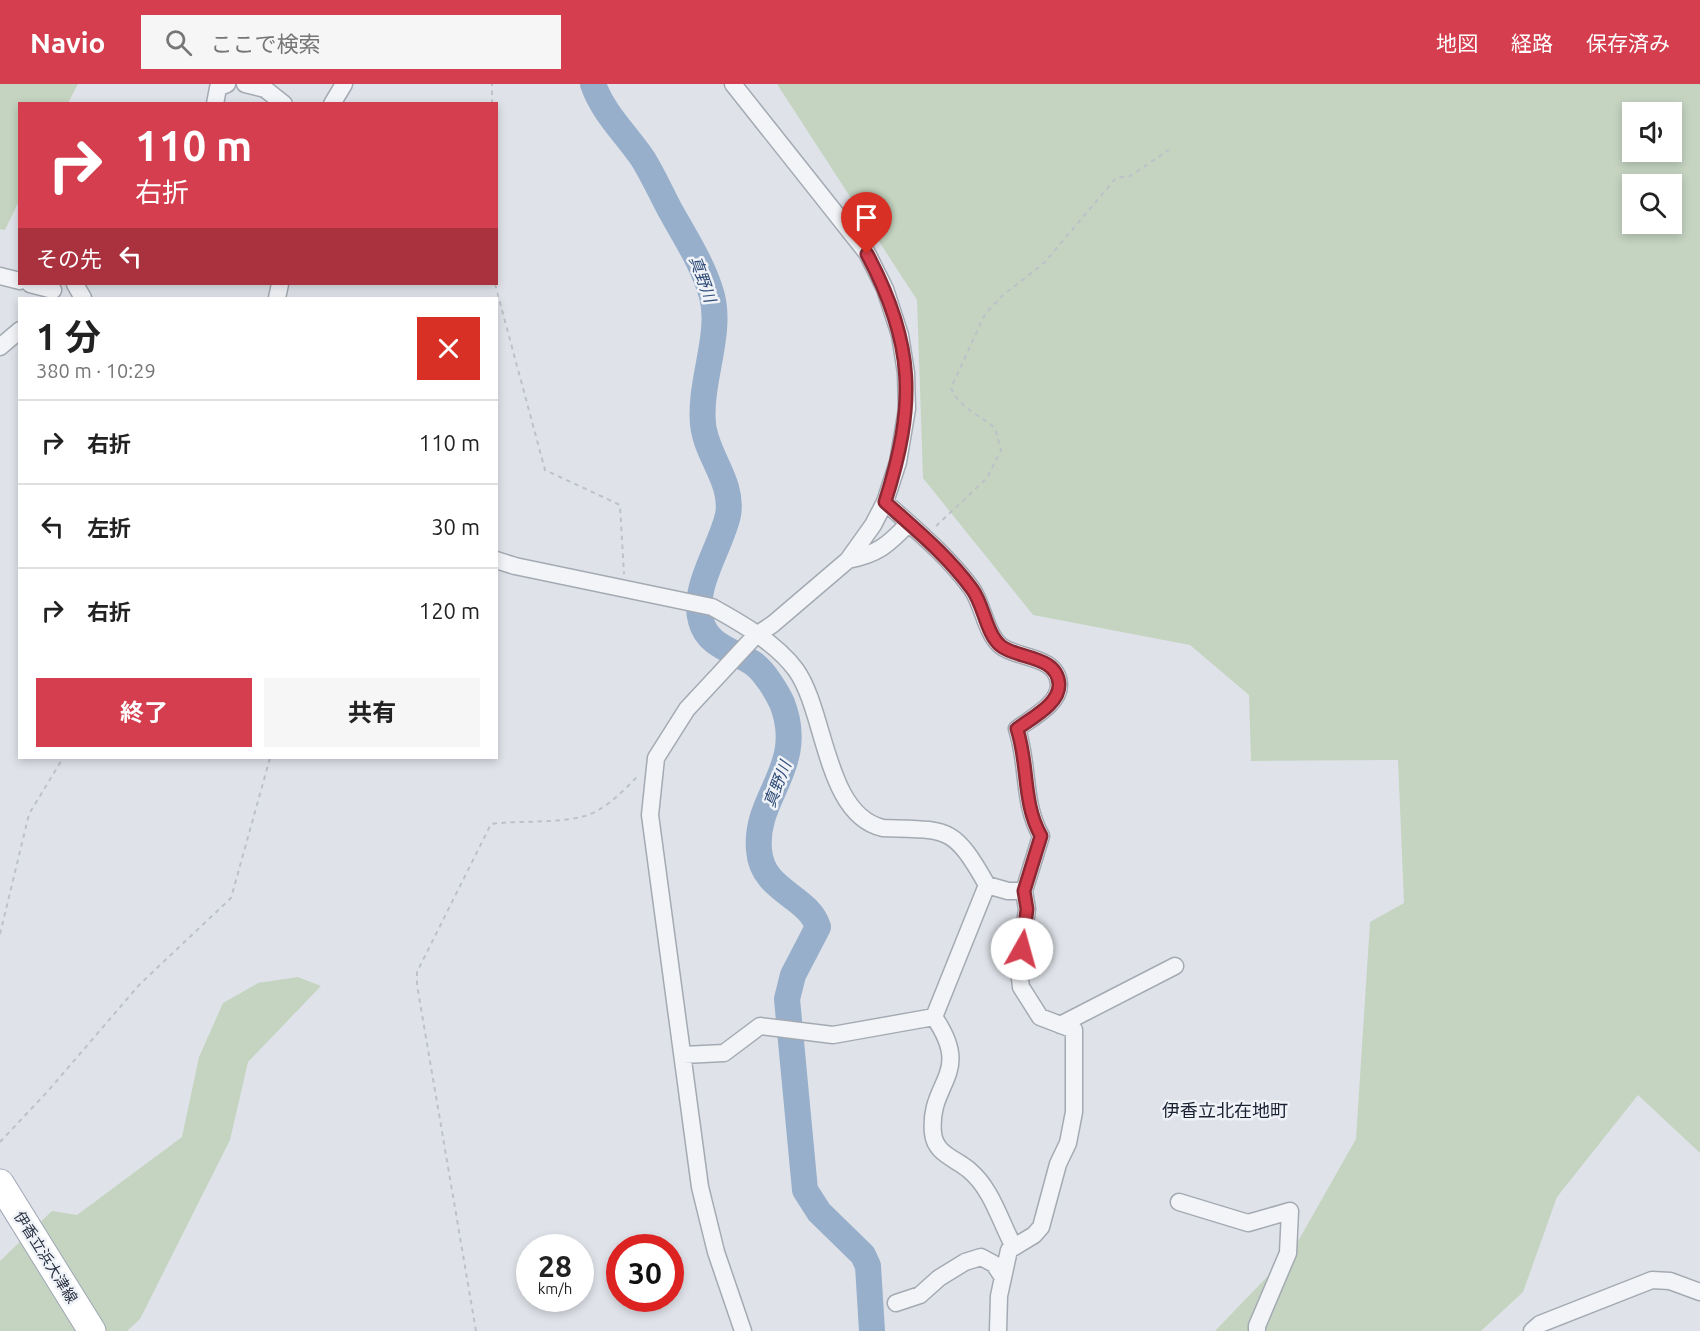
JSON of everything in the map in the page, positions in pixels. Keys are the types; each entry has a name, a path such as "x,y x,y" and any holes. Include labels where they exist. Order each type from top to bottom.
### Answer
{"main road":[{"name":"伊香立浜大津線","path":"0,1183 92,1331"}],"street":[{"path":"206,84 215,102"},
{"path":"215,102 218,88 227,84"},
{"path":"245,84 265,89 281,102"},
{"path":"333,102 344,84"},
{"path":"733,84 867,254 885,289 900,335 906,373 907,410 898,462 885,502 873,525 848,560 773,624 755,636 687,709 656,758 650,815 700,1187 716,1252 743,1331"},
{"path":"0,276 18,280"},
{"path":"34,285 54,290"},
{"path":"0,347 18,332"},
{"path":"885,502 932,542 974,591 999,645 1009,651 1028,655 1056,673 1059,684 1057,694 1050,704 1017,729 1025,764 1030,817 1041,836 1024,891 1027,909 1019,970 1021,987 1040,1017 1074,1030 1074,1112 1068,1143 1058,1164 1041,1227 1034,1235 1013,1245 1005,1263 997,1330"},
{"path":"848,560 870,555 887,546 909,523"},
{"path":"498,561 712,608 739,622 786,659 801,678 813,705 836,781 862,817 875,826 883,828 932,830 951,836 967,852 987,885 1008,891 1024,891"},
{"path":"934,1017 987,885"},
{"path":"1060,1025 1175,966"},
{"path":"683,1055 724,1053 760,1026 833,1035 934,1017"},
{"path":"934,1017 949,1045 952,1058 933,1112 935,1145 978,1180 990,1197 1013,1245"},
{"path":"1179,1202 1248,1223 1290,1211 1288,1252 1257,1326 1257,1331"},
{"path":"896,1303 920,1295 939,1278 965,1262 981,1257 994,1264 1002,1276"},
{"path":"1532,1331 1540,1324 1652,1280 1670,1281 1700,1292"}],"path":[{"path":"492,84 492,102"},
{"path":"925,537 987,478 1001,450 995,428 967,409 954,396 951,388 985,314 1002,296 1044,263 1116,178 1130,176 1168,150"},
{"path":"495,285 544,470 620,505 625,588"},
{"path":"476,1331 417,985 417,972 491,824 514,821 550,821 587,815 616,798 656,758"},
{"path":"0,934 29,814 62,759"},
{"path":"0,1142 48,1091 139,985 231,898 270,759"}],"green space":[{"path":"0,84 78,84 69,102 18,102 18,203 5,230 0,229"},
{"path":"777,84 1700,84 1700,1153 1638,1095 1557,1197 1523,1292 1481,1331 1215,1331 1293,1250 1356,1139 1370,922 1404,903 1398,760 1251,761 1249,695 1190,645 1033,615 923,478 917,300"},
{"path":"298,977 321,986 248,1062 230,1140 140,1319 127,1331 0,1331 0,1261 52,1211 77,1215 182,1137 199,1057 223,1003 258,983"}],"waterway":[{"name":"真野川","path":"593,84 609,114 650,171 699,263 712,296 714,327 704,392 703,424 709,447 724,480 729,503 728,515 703,582 699,609 704,630 709,637 754,664 766,677 782,703 788,725 788,745 784,763 764,813 759,850 762,864 768,875 805,907 813,916 818,927 793,975 787,999 805,1190 819,1212 863,1255 868,1266 872,1331"}],"district":[{"name":"伊香立北在地町","path":"1225,1110"}],"route":[{"path":"867,254 885,289 900,335 906,373 907,410 898,462 885,502 932,542 974,591 999,645 1009,651 1028,655 1048,666 1056,673 1059,684 1057,694 1050,704 1017,729 1025,764 1030,817 1041,836 1024,891 1027,909 1022,949"}]}
